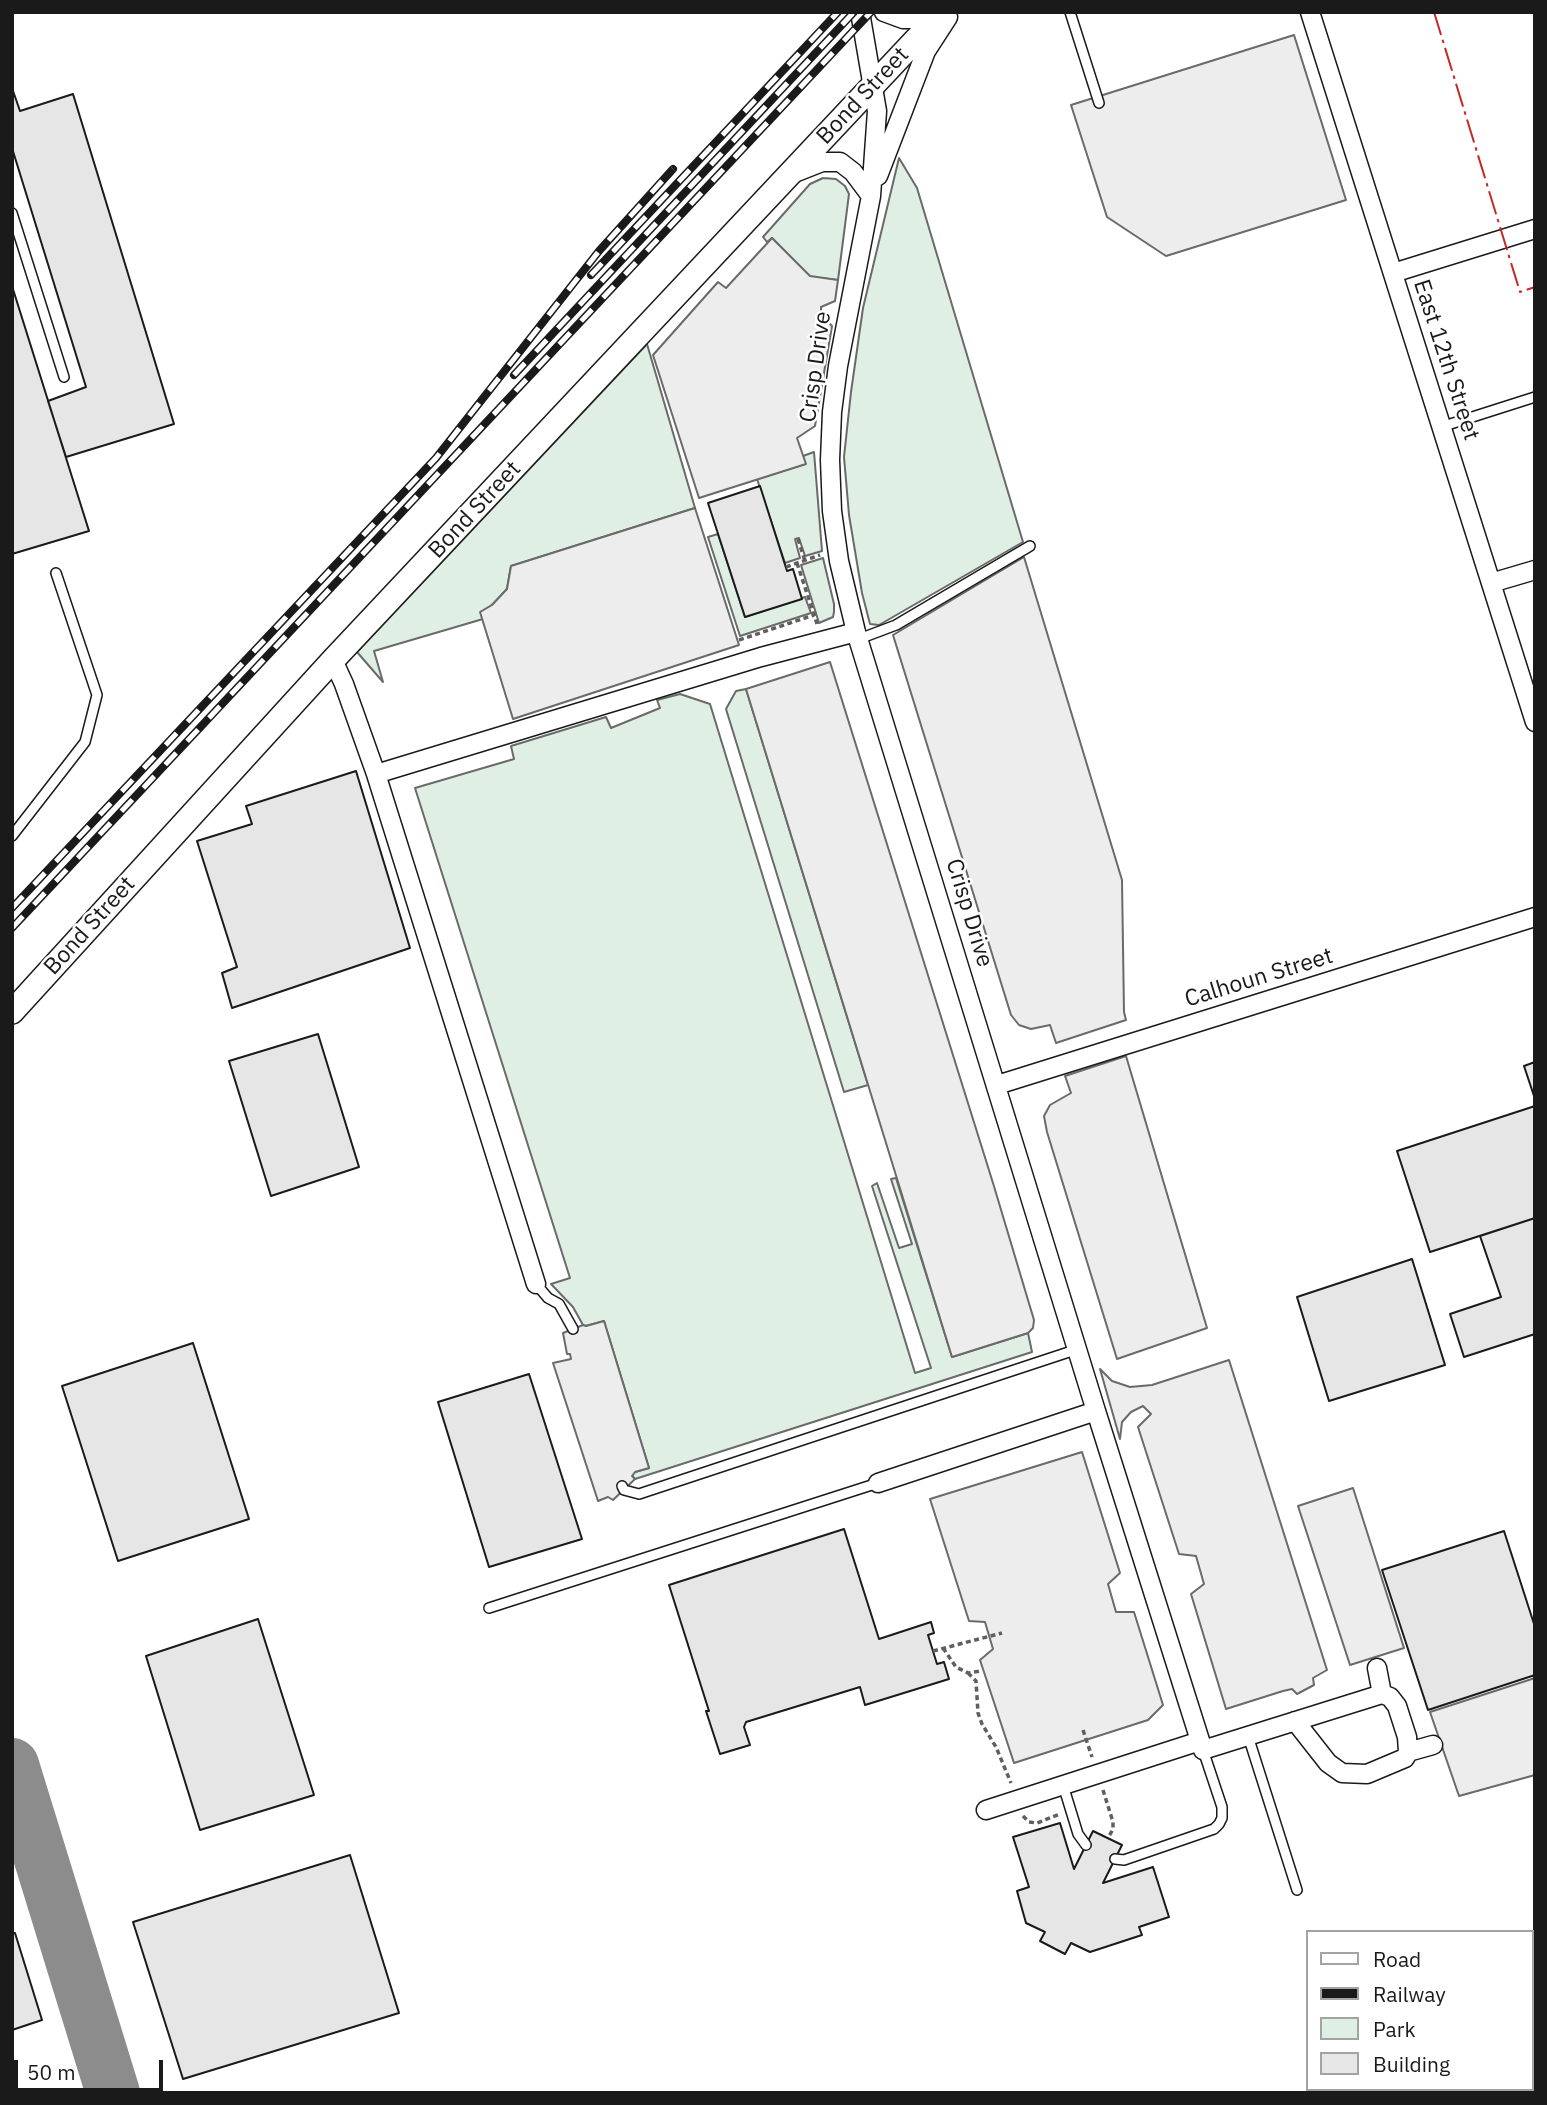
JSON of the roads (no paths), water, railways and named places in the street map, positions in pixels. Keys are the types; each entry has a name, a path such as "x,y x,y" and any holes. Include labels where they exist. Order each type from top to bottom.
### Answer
{"street":[{"name":"Crisp Drive","path":"860,12 877,111 871,196 838,366 830,460 832,511 839,561 858,635 1201,1746"},
{"path":"884,12 903,19 918,19 932,12"},
{"name":"Bond Street","path":"12,1012 333,660 942,12"},
{"name":"Crisp Drive","path":"871,196 926,51 950,12"},
{"name":"East 12th Street","path":"1310,12 1535,722"},
{"path":"788,176 822,162 840,162 853,172 871,196"},
{"path":"1393,273 1535,229"},
{"path":"1491,583 1535,570"},
{"path":"376,774 761,657 858,635"},
{"path":"333,660 376,774 536,1284"},
{"name":"Calhoun Street","path":"997,1085 1535,917"},
{"path":"878,1483 1096,1411"},
{"path":"1377,1668 1382,1694"},
{"path":"986,1810 1201,1746 1248,1736 1316,1713 1382,1694 1390,1697 1397,1706 1408,1752 1405,1758 1367,1774 1342,1773 1322,1756 1294,1721"},
{"path":"1408,1752 1433,1745"}],"lane":[{"path":"1070,12 1099,103"},
{"path":"12,213 64,377"},
{"path":"1441,426 1535,397"},
{"path":"858,635 896,625 1030,546"},
{"path":"12,836 85,742 97,695 56,573"},
{"path":"536,1284 548,1298 559,1304 573,1329"},
{"path":"622,1486 624,1490 639,1494 1078,1349"},
{"path":"489,1608 878,1483"},
{"path":"1248,1736 1297,1891"},
{"path":"1115,1859 1124,1860 1214,1829 1219,1824 1222,1807 1201,1746"},
{"path":"1063,1785 1078,1834 1086,1845"}],"railway":[{"path":"591,275 838,12"},
{"path":"514,375 854,12"},
{"path":"12,928 871,12"},
{"path":"12,908 436,458 599,251 673,169"}]}
